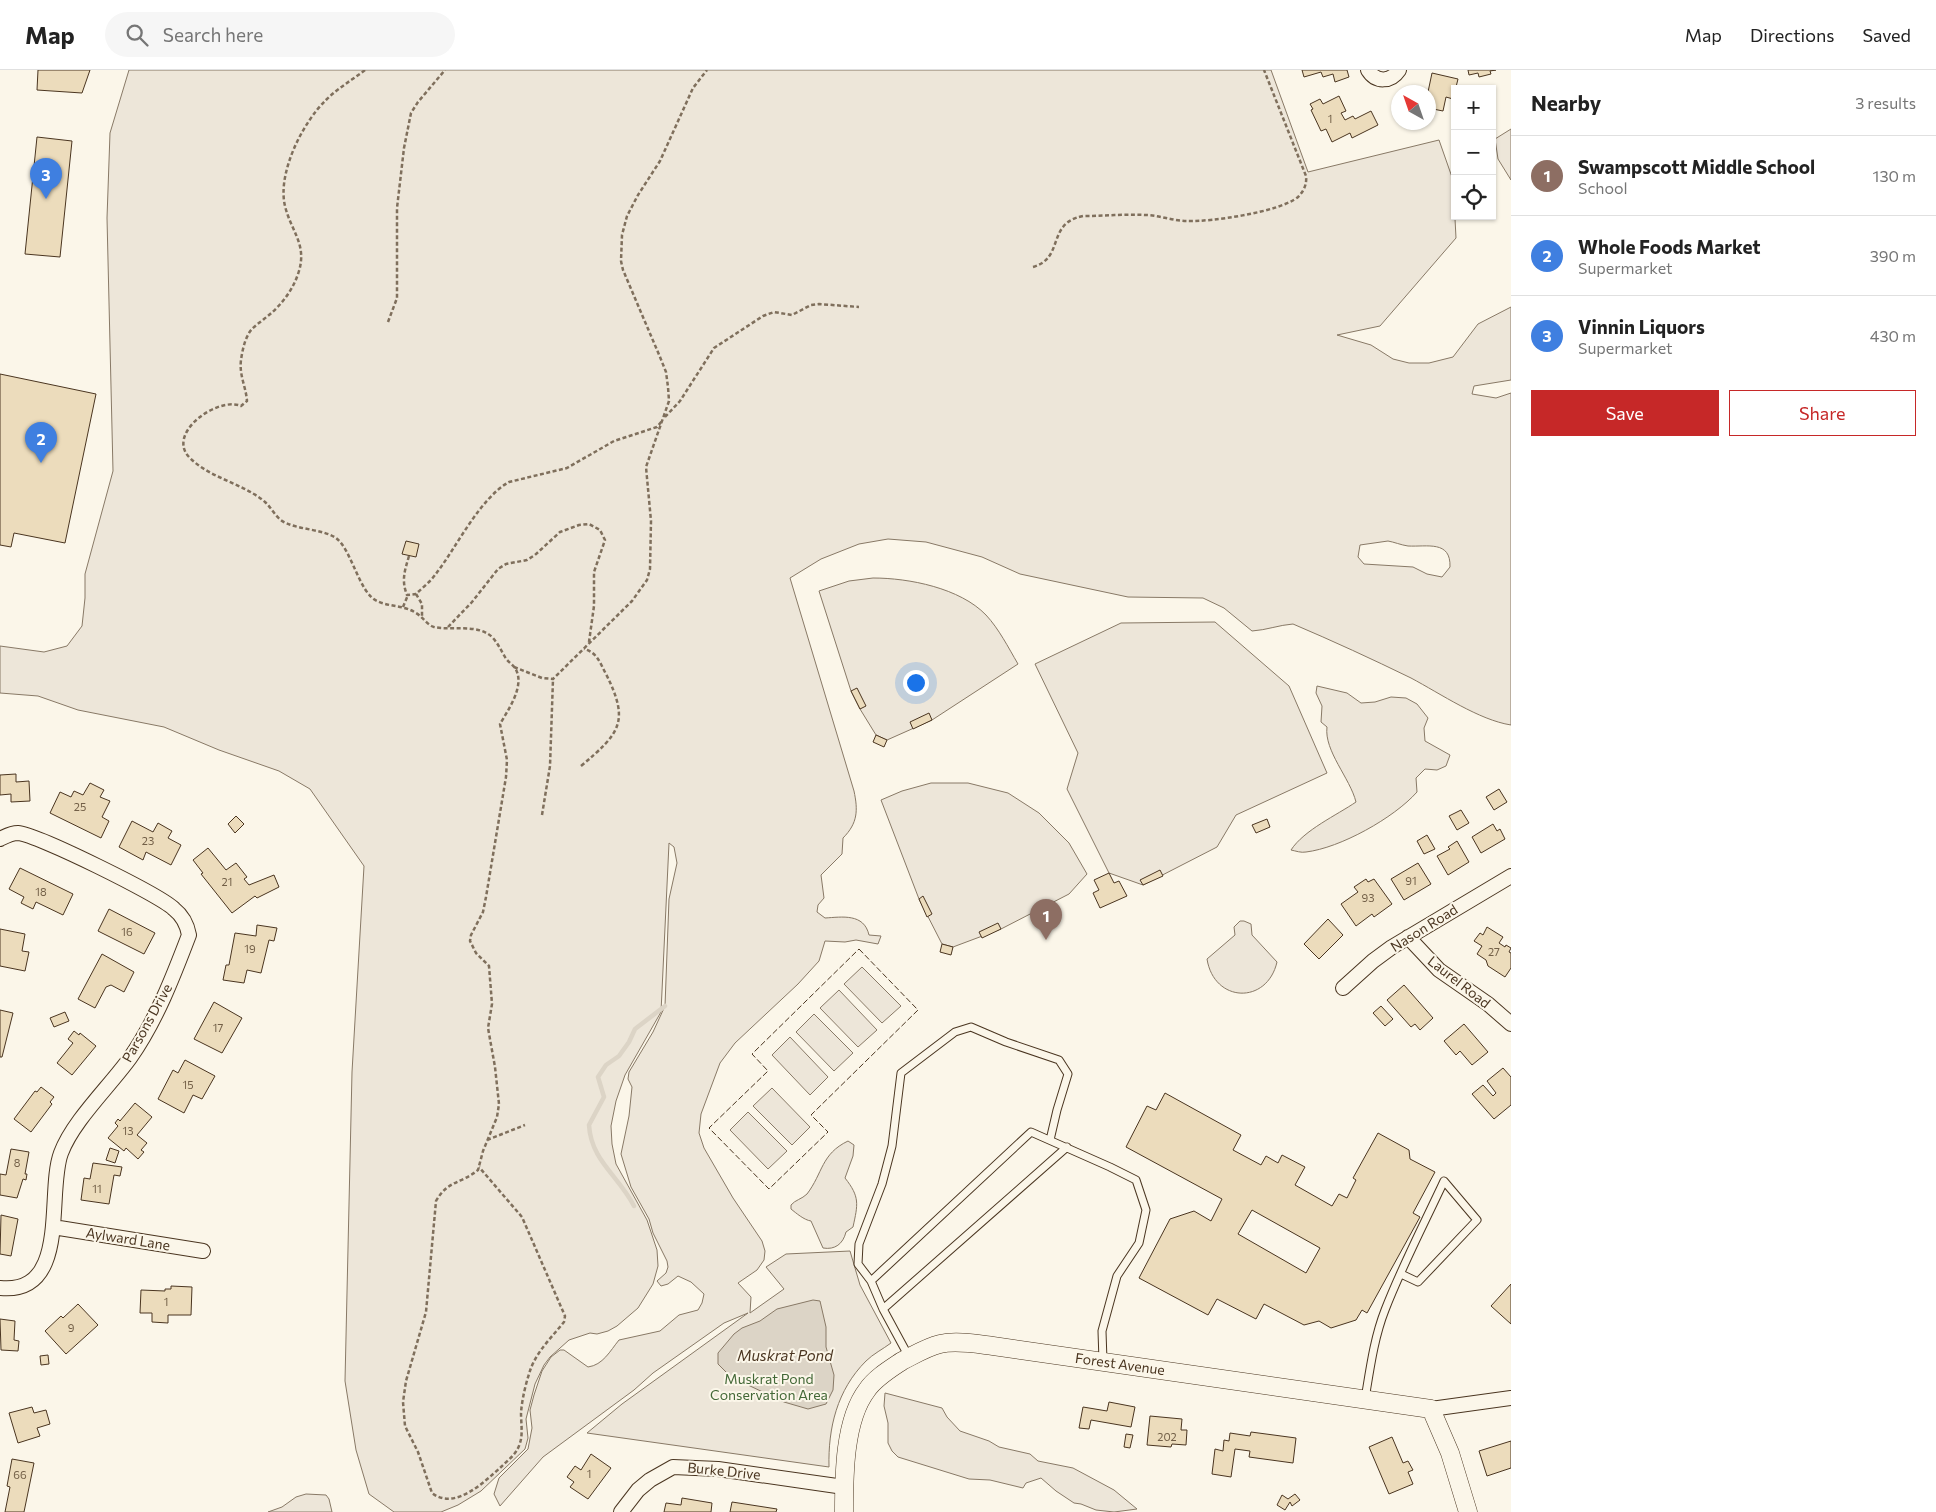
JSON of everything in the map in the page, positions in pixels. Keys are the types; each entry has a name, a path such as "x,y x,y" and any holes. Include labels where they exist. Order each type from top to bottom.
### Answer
{"street":[{"path":"1368,70 1375,78 1383,80 1392,78 1399,70"},
{"name":"Parsons Drive","path":"0,839 7,835 19,833 50,844 165,901 182,917 187,925 189,935 162,999 142,1038 120,1072 68,1138 61,1154 57,1174 49,1254 43,1269 33,1279 21,1286 0,1288"},
{"name":"Nason Road","path":"1343,988 1373,961 1408,937 1511,876"},
{"name":"Laurel Road","path":"1408,937 1439,970 1488,1004 1511,1024"},
{"name":"Aylward Lane","path":"53,1227 203,1251"},
{"name":"Forest Avenue","path":"844,1512 844,1487 849,1436 866,1390 893,1367 941,1343 965,1343 1431,1409 1511,1398"},
{"path":"1431,1409 1450,1453 1468,1512"},
{"name":"Burke Drive","path":"621,1512 638,1490 650,1480 673,1467 718,1469 844,1487"}],"lane":[{"path":"909,1358 883,1309 871,1281 858,1264 859,1244 882,1184 892,1146 900,1073 956,1032 971,1027 1006,1042 1059,1060 1068,1074 1050,1140"},
{"path":"871,1281 1031,1132 1136,1180 1146,1210 1140,1243 1117,1276 1102,1331 1103,1362"},
{"path":"883,1309 1067,1147"},
{"path":"1364,1399 1373,1350 1385,1310 1401,1274 1444,1181 1477,1220 1418,1282 1401,1274"}],"path":[{"path":"365,70 342,86 316,111 294,152 286,176 284,196 287,213 300,242 302,251 300,268 294,285 282,302 254,327 248,335 241,360 241,373 247,401 241,406 236,404 216,407 203,415 186,433 182,444 183,450 198,465 265,502 285,523 335,537 376,601 403,607 417,613 434,626 487,633 516,669 515,697 500,724 507,760 503,800 483,912 471,935 470,941 476,953 489,966 492,1004 488,1028 496,1067 499,1104 497,1117 479,1167 472,1174 450,1184 443,1190 436,1201 426,1312 404,1391 403,1411 408,1434 418,1452 432,1492 437,1497 444,1498 461,1496 474,1489 516,1452 521,1436 522,1405 530,1370 538,1354 564,1322 565,1316 522,1217 479,1167"},
{"path":"388,322 397,298 397,208 404,148 411,114 428,89 445,70"},
{"path":"542,815 550,766 553,679 632,601 647,580 650,570 652,550 651,521 646,467 668,401 666,372 623,270 621,260 622,235 627,216 660,160 693,88 708,70"},
{"path":"1033,267 1046,262 1050,257 1059,232 1073,218 1083,216 1146,215 1186,222 1199,221 1253,214 1278,206 1297,197 1305,187 1307,182 1306,176 1264,70"},
{"path":"407,595 416,594 434,576 493,494 502,486 509,482 567,468 614,441 657,427 680,401 714,348 763,316 774,312 792,315 811,305 819,304 859,307"},
{"path":"448,627 502,566 527,560 560,532 579,525 589,524 596,526 600,530 605,540 594,572 594,606 588,644"},
{"path":"403,607 407,595 403,582 404,573 410,556"},
{"path":"416,594 422,604 422,618"},
{"path":"581,766 613,736 620,715 619,702 597,657 591,651 584,649"},
{"path":"512,666 542,678 553,679"},
{"path":"488,1140 525,1124"}],"green space":[{"name":"Muskrat Pond Conservation Area","path":"129,70 1271,70 1308,172 1439,140 1451,174 1451,220 1455,220 1456,238 1380,326 1337,335 1371,345 1393,359 1409,363 1429,363 1453,357 1478,324 1511,307 1511,380 1474,386 1472,394 1496,398 1511,393 1511,725 1473,712 1411,678 1293,624 1252,631 1224,608 1203,598 1128,597 1020,574 982,557 926,542 888,539 859,544 821,559 790,578 854,791 856,804 854,822 843,838 842,854 821,875 824,898 818,905 817,912 825,918 852,918 862,923 869,935 881,936 878,944 856,940 845,942 825,941 819,961 798,984 735,1043 720,1063 701,1114 699,1133 704,1148 733,1198 762,1241 765,1251 764,1260 757,1270 738,1283 751,1297 750,1313 784,1289 766,1267 786,1254 850,1251 860,1285 891,1343 866,1361 856,1372 841,1397 830,1438 829,1467 587,1433 622,1404 748,1313 724,1323 653,1373 634,1390 543,1457 500,1506 494,1494 499,1478 528,1449 532,1428 530,1410 542,1371 551,1357 560,1350 564,1350 588,1367 593,1366 606,1357 619,1340 660,1331 679,1315 698,1310 702,1303 704,1294 691,1282 678,1276 668,1284 661,1286 657,1281 666,1273 667,1261 653,1233 649,1219 631,1187 621,1154 629,1116 632,1087 628,1079 629,1072 653,1032 665,1006 669,899 677,863 674,847 669,843 661,1012 625,1075 616,1101 611,1126 616,1164 647,1220 657,1250 658,1266 653,1284 638,1308 617,1326 608,1331 597,1334 590,1333 569,1340 550,1357 544,1365 535,1384 526,1419 528,1438 525,1449 481,1491 458,1505 441,1512 394,1512 369,1494 356,1450 345,1381 352,1072 364,866 310,789 279,771 219,750 164,727 78,710 38,696 0,693 0,646 44,652 67,646 82,626 85,574 113,471 107,218 110,133","holes":["1388,541 1408,546 1430,546 1442,549 1447,552 1450,567 1442,577 1427,574 1413,567 1364,564 1358,557 1360,545"]},
{"path":"1511,129 1511,180 1498,159 1496,138"},
{"path":"873,578 902,580 933,586 962,598 991,620 1018,664 932,720 887,740 876,735 851,691 819,591 849,581"},
{"path":"1215,622 1289,686 1327,773 1236,815 1217,847 1143,885 1109,873 1067,789 1078,753 1035,664 1121,623"},
{"path":"1317,686 1347,693 1361,703 1375,702 1391,697 1406,698 1417,704 1428,718 1424,728 1425,741 1450,755 1446,766 1437,770 1425,769 1416,778 1417,792 1395,812 1366,830 1334,845 1302,852 1291,850 1312,829 1356,802 1329,745 1327,727 1321,722 1322,706 1316,693"},
{"path":"931,783 968,783 1008,793 1039,813 1069,843 1087,874 1069,894 1001,929 953,947 942,944 919,899 881,800 902,791"},
{"path":"1240,921 1251,924 1252,935 1277,962 1271,976 1263,986 1252,992 1241,993 1230,991 1219,984 1212,974 1207,959 1235,935 1234,927"},
{"path":"862,967 901,1006 882,1023 844,984"},
{"path":"839,990 877,1030 858,1047 820,1008"},
{"path":"814,1014 853,1053 834,1071 796,1032"},
{"path":"790,1037 828,1077 810,1095 772,1055"},
{"path":"772,1088 810,1127 792,1145 753,1106"},
{"path":"748,1112 787,1151 768,1169 730,1130"},
{"path":"848,1141 854,1145 853,1156 845,1178 853,1190 856,1201 853,1227 846,1232 843,1240 838,1245 831,1248 823,1248 811,1221 803,1218 791,1209 791,1205 807,1194 823,1164 832,1152"},
{"path":"885,1393 942,1408 947,1417 960,1431 989,1441 999,1447 1030,1454 1038,1461 1073,1468 1114,1490 1137,1509 1114,1512 1096,1510 1074,1503 1041,1478 1026,1483 1023,1488 990,1480 969,1479 898,1457 888,1443 888,1423 884,1406"},
{"path":"306,1494 326,1495 332,1512 268,1512 282,1507 296,1497"}],"water":[{"name":"Muskrat Pond","path":"813,1300 820,1301 826,1327 826,1347 834,1375 833,1390 826,1404 808,1409 784,1402 731,1377 718,1364 718,1353 734,1334 742,1328 760,1321 777,1309"}],"building":[{"path":"38,70 90,70 82,93 37,90"},
{"path":"1302,70 1347,70 1349,77 1335,82 1333,74 1323,77 1321,72 1304,77"},
{"path":"1468,70 1496,70 1490,71 1491,74 1479,77 1478,73 1469,75"},
{"path":"1432,73 1458,79 1456,85 1451,85 1451,98 1446,97 1443,111 1436,110 1436,85 1429,85"},
{"path":"1339,96 1346,111 1341,113 1345,120 1353,116 1355,119 1371,111 1378,125 1352,138 1350,133 1332,142 1326,129 1321,131 1310,104 1320,99 1323,104"},
{"path":"37,137 72,141 60,257 25,254"},
{"path":"0,374 96,394 65,543 14,533 11,547 0,545"},
{"path":"406,541 419,544 416,557 402,554"},
{"path":"857,688 866,706 860,709 851,691"},
{"path":"929,713 932,720 913,729 910,722"},
{"path":"876,735 887,740 884,747 873,742"},
{"path":"16,774 16,782 29,781 30,801 11,802 11,794 0,795 0,775"},
{"path":"90,783 104,790 100,797 110,801 102,817 109,821 101,838 50,813 60,792 71,797 74,791 83,795"},
{"path":"1499,789 1507,802 1494,810 1486,797"},
{"path":"1461,810 1469,823 1457,830 1449,816"},
{"path":"236,816 244,824 235,833 228,824"},
{"path":"1267,819 1270,827 1256,833 1252,825"},
{"path":"132,821 153,832 158,823 172,831 168,838 181,845 171,865 146,852 143,860 119,847"},
{"path":"1493,824 1497,831 1500,829 1505,839 1481,853 1472,837"},
{"path":"1427,835 1435,849 1424,854 1417,841"},
{"path":"1457,841 1469,862 1448,875 1437,856 1450,849 1448,847"},
{"path":"208,848 226,870 236,863 247,877 244,879 249,885 274,875 279,887 257,898 255,896 232,913 201,874 203,873 193,860"},
{"path":"1418,863 1431,884 1404,900 1391,879"},
{"path":"20,868 73,894 63,915 36,902 33,909 21,903 24,897 9,889"},
{"path":"1160,870 1163,876 1143,885 1140,880"},
{"path":"1109,873 1114,883 1119,881 1127,896 1100,908 1093,893 1099,890 1094,880"},
{"path":"1366,879 1368,882 1374,879 1392,904 1374,917 1372,914 1356,926 1341,904 1358,892 1354,887"},
{"path":"923,896 932,914 927,917 919,899"},
{"path":"109,909 155,933 144,954 98,931"},
{"path":"1328,919 1343,935 1319,959 1304,944"},
{"path":"998,923 1001,929 982,938 979,932"},
{"path":"257,925 277,928 274,941 269,940 261,973 247,970 244,983 223,980 226,965 229,965 235,933 256,936"},
{"path":"1487,927 1503,937 1499,943 1511,948 1509,952 1511,953 1511,968 1505,977 1488,966 1486,960 1477,954 1482,946 1474,941 1480,933 1483,935"},
{"path":"0,929 25,934 22,951 29,952 25,971 0,966"},
{"path":"942,944 953,947 951,955 940,952"},
{"path":"102,954 134,972 124,992 111,985 106,987 95,1008 78,999"},
{"path":"1404,985 1433,1018 1420,1030 1415,1024 1411,1027 1387,1000"},
{"path":"214,1002 242,1018 222,1053 194,1039"},
{"path":"1381,1006 1393,1019 1385,1026 1373,1013"},
{"path":"0,1010 13,1013 2,1057 0,1057"},
{"path":"65,1012 69,1021 54,1027 50,1018"},
{"path":"1464,1024 1488,1052 1472,1065 1460,1051 1456,1055 1444,1041"},
{"path":"74,1031 79,1035 80,1033 96,1046 72,1075 57,1063 73,1043 68,1039"},
{"path":"185,1060 215,1076 202,1099 193,1095 184,1113 158,1099 173,1070 178,1073"},
{"path":"1503,1068 1511,1077 1511,1105 1494,1119 1472,1094 1483,1085 1493,1096 1496,1093 1487,1081"},
{"path":"41,1087 54,1097 50,1102 52,1104 31,1132 14,1119 35,1091 37,1092"},
{"path":"1165,1093 1241,1135 1233,1150 1261,1165 1266,1156 1278,1163 1282,1155 1305,1167 1295,1185 1332,1206 1339,1194 1347,1198 1356,1180 1353,1178 1378,1133 1409,1150 1410,1159 1435,1172 1413,1213 1420,1217 1367,1313 1362,1310 1356,1320 1331,1328 1319,1321 1304,1325 1264,1304 1256,1319 1217,1299 1208,1315 1139,1278 1170,1219 1194,1211 1211,1221 1222,1199 1126,1147 1147,1106 1156,1110","holes":["1252,1210 1320,1248 1306,1273 1238,1234"]},
{"path":"135,1103 152,1117 137,1135 147,1143 141,1150 144,1152 138,1159 126,1148 124,1151 108,1138 118,1126 115,1123 118,1119 120,1121"},
{"path":"110,1148 119,1151 115,1163 106,1160"},
{"path":"11,1149 29,1152 25,1174 27,1174 26,1180 23,1179 17,1198 0,1195 0,1174 6,1175"},
{"path":"93,1163 122,1167 120,1176 114,1175 109,1204 81,1200 84,1178 90,1179"},
{"path":"1,1215 18,1219 11,1256 0,1254"},
{"path":"1511,1284 1511,1324 1491,1306"},
{"path":"171,1286 192,1287 191,1315 168,1315 168,1323 152,1322 152,1313 140,1313 141,1290 165,1291 165,1289 171,1289"},
{"path":"78,1304 98,1325 66,1354 45,1331"},
{"path":"0,1319 15,1321 14,1340 19,1341 18,1351 1,1350"},
{"path":"48,1355 49,1364 41,1365 40,1356"},
{"path":"1109,1402 1135,1407 1131,1427 1091,1420 1089,1429 1079,1428 1083,1407 1107,1411"},
{"path":"32,1407 34,1413 46,1410 50,1424 37,1428 40,1436 18,1443 9,1413"},
{"path":"1150,1416 1182,1419 1181,1430 1187,1430 1186,1445 1172,1444 1171,1447 1147,1445"},
{"path":"1251,1432 1296,1438 1293,1463 1249,1457 1250,1451 1235,1449 1231,1477 1212,1474 1215,1449 1223,1451 1224,1440 1229,1441 1230,1433 1250,1436"},
{"path":"1126,1434 1133,1435 1130,1448 1124,1447"},
{"path":"1392,1437 1403,1463 1408,1461 1413,1470 1408,1472 1413,1484 1389,1494 1369,1447"},
{"path":"1511,1441 1511,1468 1487,1476 1479,1451"},
{"path":"591,1454 611,1468 588,1499 570,1487 574,1482 567,1477 575,1466 581,1470"},
{"path":"12,1459 34,1463 24,1512 5,1512 10,1487 7,1486"},
{"path":"1295,1494 1300,1500 1292,1506 1290,1502 1285,1510 1277,1505 1282,1495 1288,1499"},
{"path":"682,1498 712,1503 711,1512 664,1512 666,1503 681,1505"},
{"path":"732,1502 777,1509 776,1512 730,1512"}],"waterway":[{"path":"634,1206 628,1195 600,1159 591,1138 589,1125 604,1097 598,1077 606,1065 619,1056 635,1029 665,1006"}],"fence":[{"path":"859,949 918,1010 811,1115 828,1132 769,1189 709,1128 768,1071 752,1054 859,949"}],"place":[{"name":"Vinnin Liquors","path":"46,199"},
{"name":"Whole Foods Market","path":"41,463"},
{"name":"Swampscott Middle School","path":"1046,940"}]}
